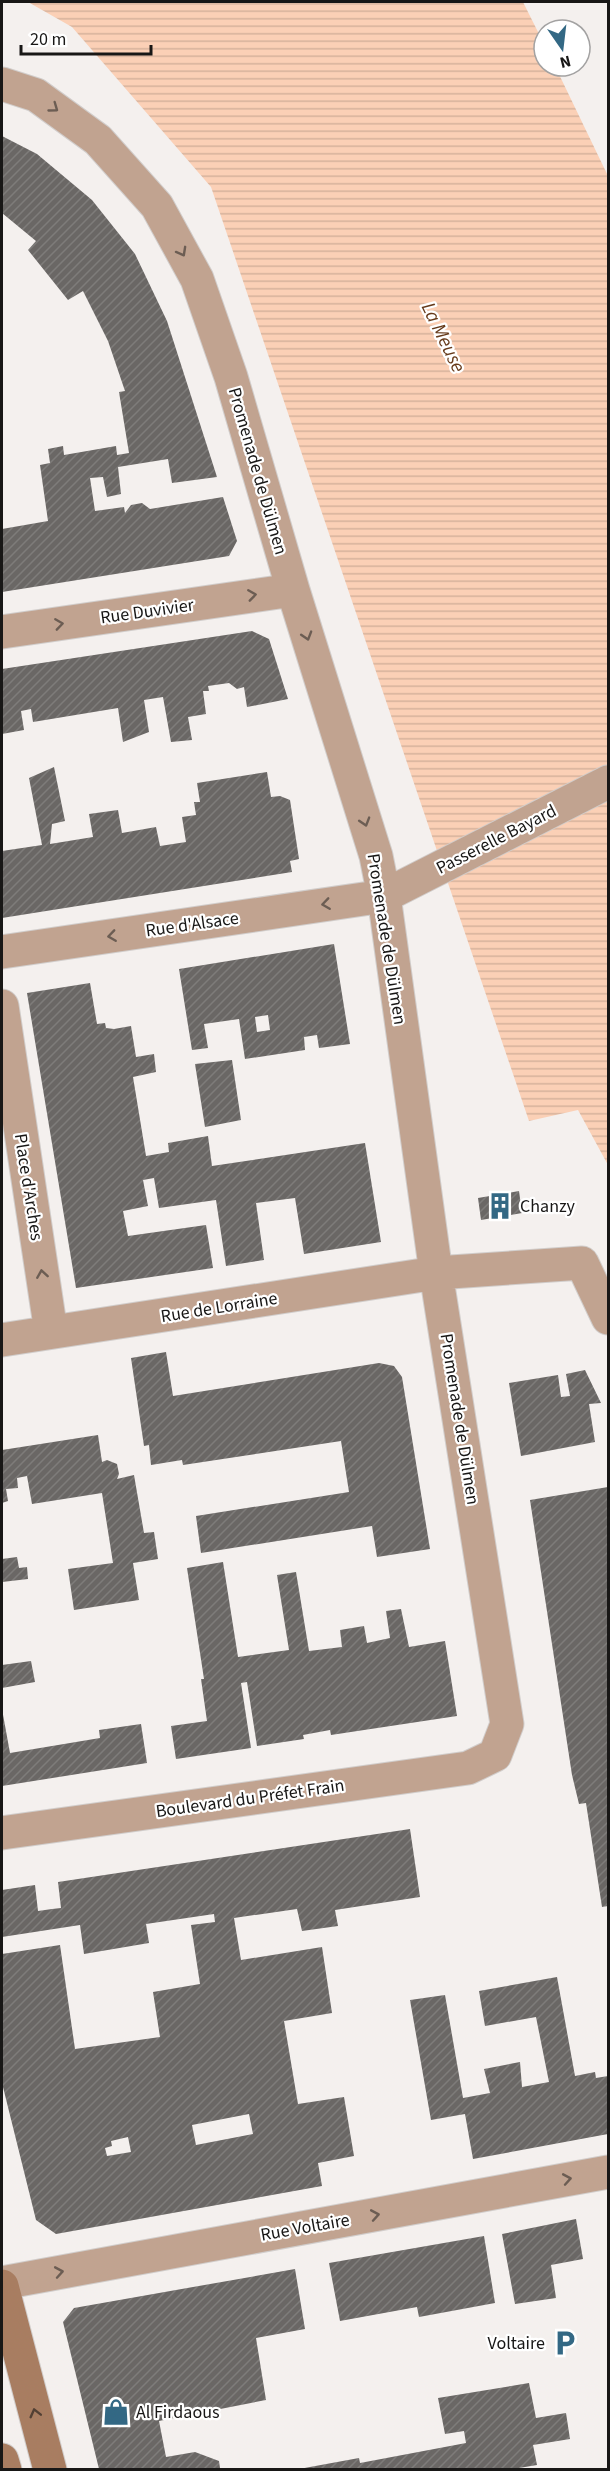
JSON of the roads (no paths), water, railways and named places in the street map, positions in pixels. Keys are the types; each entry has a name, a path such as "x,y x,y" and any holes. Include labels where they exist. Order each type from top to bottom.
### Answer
{"main road":[{"path":"2,2285 50,2469"},
{"path":"2,2460 5,2469"}],"street":[{"name":"Promenade de Dülmen","path":"2,84 36,95 98,140 156,206 197,279 231,377 293,590 375,856 384,896 436,1273 507,1724 495,1755"},
{"name":"Rue Duvivier","path":"2,632 293,590"},
{"name":"Passerelle Bayard","path":"384,896 609,782"},
{"name":"Rue d'Alsace","path":"2,952 384,896"},
{"name":"Place d'Arches","path":"2,1006 51,1332"},
{"name":"Rue de Lorraine","path":"2,1340 436,1273 582,1263 609,1318"},
{"name":"Boulevard du Préfet Frain","path":"2,1833 468,1768 495,1755"},
{"name":"Rue Voltaire","path":"2,2285 609,2172"}],"water":[{"name":"La Meuse","path":"28,2 523,2 532,20 532,78 561,78 608,176 608,1165 578,1110 529,1121 211,187 72,27"}],"place":[{"name":"Chanzy","path":"500,1206"},
{"name":"Voltaire","path":"565,2343"},
{"name":"Al Firdaous","path":"116,2412"}]}
